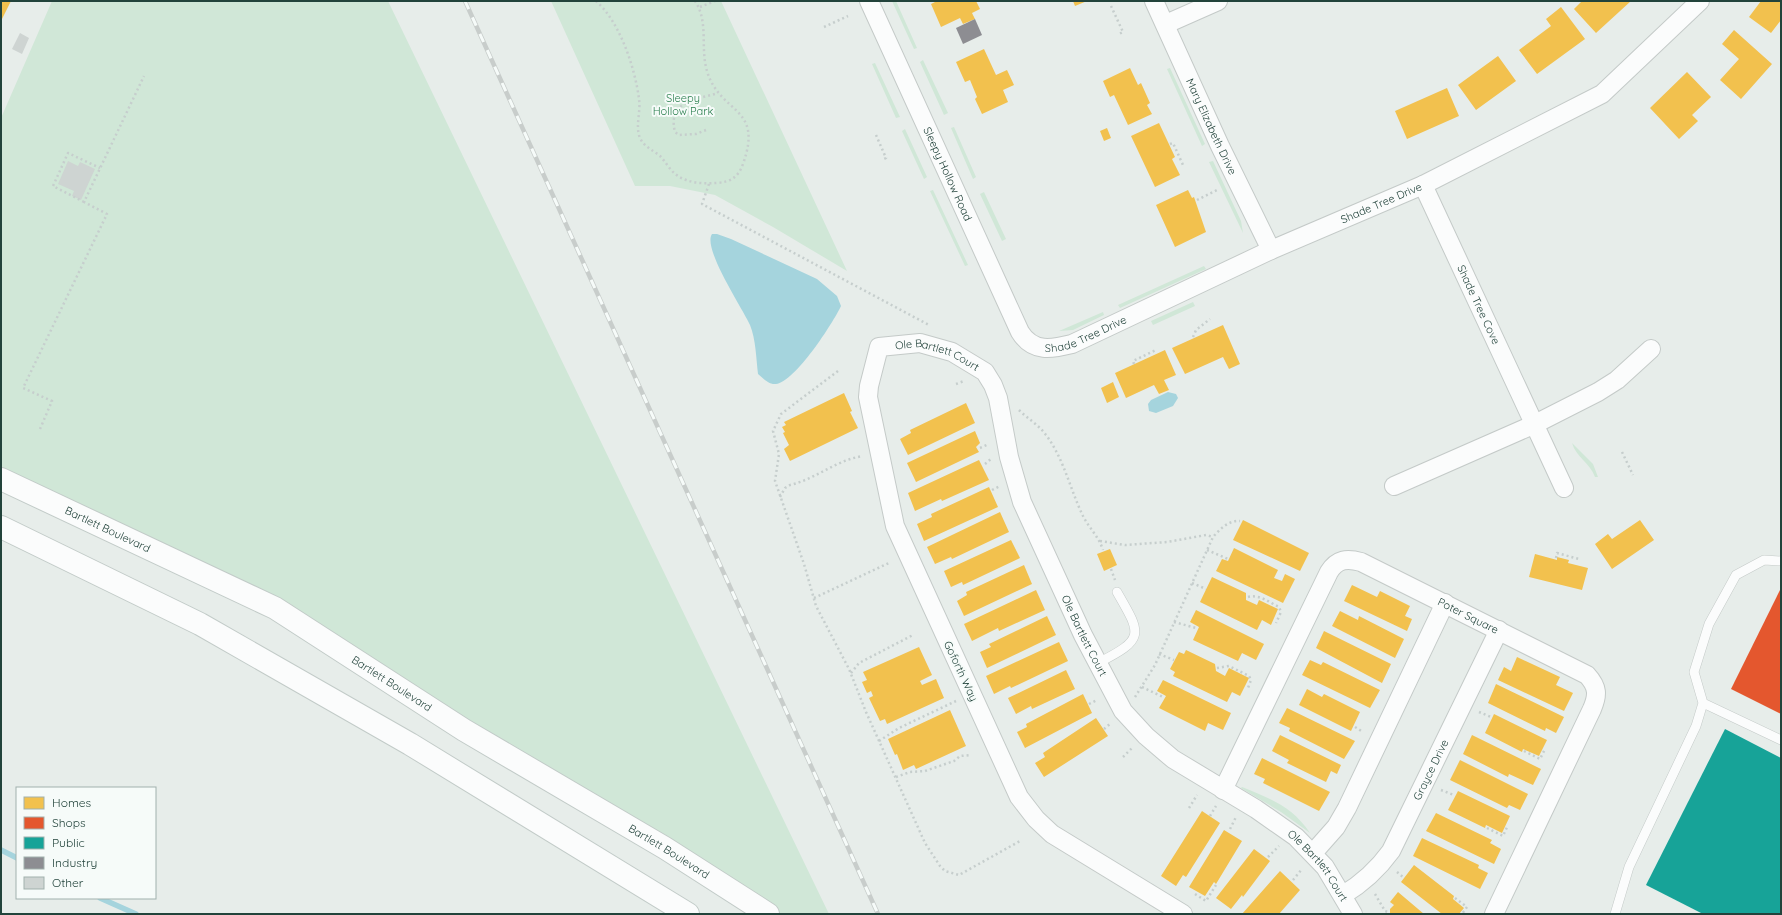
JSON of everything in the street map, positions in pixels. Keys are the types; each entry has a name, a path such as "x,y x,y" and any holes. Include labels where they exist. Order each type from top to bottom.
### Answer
{"main road":[{"name":"Bartlett Boulevard","path":"1,479 275,608 464,730 665,848 768,914"},
{"path":"1,527 200,624 410,744 688,914"}],"street":[{"name":"Sleepy Hollow Road","path":"869,1 1020,332 1031,344"},
{"name":"Mary Elizabeth Drive","path":"1154,1 1166,24 1220,146 1271,250"},
{"path":"1166,24 1218,1"},
{"name":"Shade Tree Drive","path":"1031,344 1042,348 1057,348 1072,344 1271,250 1423,185 1602,94 1700,1"},
{"name":"Shade Tree Cove","path":"1423,185 1564,488"},
{"name":"Ole Bartlett Court","path":"879,347 920,343 952,352 985,372 993,385 998,398 1009,457 1022,502 1098,663 1123,711 1146,736 1173,759 1221,795 1275,822 1296,837 1310,858 1325,868 1343,895 1353,914"},
{"name":"Goforth Way","path":"879,347 869,386 868,397 895,526 1019,797 1036,819 1052,834 1183,914"},
{"path":"1394,486 1535,424 1598,392 1618,380 1651,349"},
{"name":"Poter Square","path":"1221,795 1329,572 1342,560 1352,559 1362,562 1587,675 1593,681 1597,690 1597,697 1592,709 1494,914"},
{"path":"1310,858 1336,827 1347,808 1445,603"},
{"name":"Grayce Drive","path":"1343,895 1356,888 1372,874 1391,851 1499,630"}],"lane":[{"path":"1615,914 1629,867 1696,726 1703,703 1694,672 1709,624 1736,575 1764,560 1781,561"},
{"path":"1098,663 1123,650 1132,640 1136,631 1135,623 1117,592"},
{"path":"1703,703 1781,740"}],"path":[{"path":"596,1 606,12 622,40 633,70 639,100 639,136 648,148 660,156 681,178 709,184 725,183 732,180 741,171 749,142 748,128 745,120 718,93 709,77 704,60 703,23 700,8 695,1"},
{"path":"700,8 715,1"},
{"path":"1111,6 1123,32 1120,34"},
{"path":"824,27 848,16"},
{"path":"84,202 144,76"},
{"path":"706,130 696,134 679,136 675,132 674,119 677,112 687,102 718,93"},
{"path":"876,135 886,158 884,159"},
{"path":"1170,144 1173,143 1183,165"},
{"path":"40,429 52,401 23,388 107,214 68,195 69,193 52,186 68,153 100,168"},
{"path":"1197,200 1219,189"},
{"path":"1193,337 1196,330 1210,319"},
{"path":"1134,364 1133,361 1156,350"},
{"path":"838,371 781,414 776,423 773,435 779,454 774,481 804,564 821,617 851,674 879,741 926,843 940,866 945,871 959,875 1020,841"},
{"path":"1622,452 1633,475"},
{"path":"780,497 785,488 790,485 824,472 844,461 869,455"},
{"path":"1134,697 1142,687 1159,654 1213,537 1228,523 1235,520 1240,521"},
{"path":"1100,541 1125,545 1167,542 1206,534 1213,537"},
{"path":"1207,550 1228,559"},
{"path":"1556,558 1557,553 1579,559"},
{"path":"814,598 897,560"},
{"path":"1192,583 1206,589"},
{"path":"1248,597 1254,595 1259,596 1280,607 1281,612 1276,623"},
{"path":"1174,622 1196,628"},
{"path":"851,674 859,663 913,636"},
{"path":"1159,654 1174,660"},
{"path":"1216,668 1229,666 1249,676 1251,680 1248,688"},
{"path":"1142,687 1163,697"},
{"path":"879,741 899,728 951,702 962,699"},
{"path":"1477,711 1491,717"},
{"path":"1123,756 1137,743"},
{"path":"1524,751 1540,759 1545,749"},
{"path":"896,777 910,772 925,771 954,761 960,756 971,755"},
{"path":"1437,789 1454,795"},
{"path":"1190,808 1200,790"},
{"path":"1210,816 1221,795"},
{"path":"1230,829 1239,813"},
{"path":"1487,828 1503,836 1508,825"},
{"path":"1268,857 1283,841"},
{"path":"1293,880 1310,858"},
{"path":"1195,894 1206,901 1216,885"},
{"path":"1371,888 1385,910 1388,912"},
{"path":"1455,898 1467,907 1462,914"}],"green space":[{"path":"52,1 388,1 829,914 768,914 275,608 1,479 1,118"},
{"name":"Sleepy Hollow Park","path":"551,1 721,1 847,271 773,227 715,195 670,186 635,186"},
{"path":"892,1 896,1 917,48 914,49"},
{"path":"923,60 948,113 944,115 920,62"},
{"path":"875,63 900,117 896,118 872,64"},
{"path":"1170,68 1205,144 1202,146 1167,69"},
{"path":"954,127 976,177 973,179 951,128"},
{"path":"905,129 927,177 924,179 902,131"},
{"path":"1213,161 1241,221 1243,233 1209,162"},
{"path":"933,190 968,265 965,266 930,191"},
{"path":"984,192 1006,239 1002,241 980,194"},
{"path":"1204,266 1206,269 1120,308 1118,305"},
{"path":"1193,302 1195,306 1153,325 1151,321"},
{"path":"1103,312 1104,315 1073,330 1059,331"},
{"path":"1572,443 1593,464 1598,477 1595,477"},
{"path":"1242,787 1280,804 1296,816 1310,833 1281,812 1241,788"}],"water":[{"path":"712,234 717,234 731,239 817,279 837,296 841,306 822,338 803,363 784,381 773,384 766,381 758,374 755,343 752,331 718,265 710,241"},
{"path":"1168,392 1176,394 1178,398 1173,406 1156,413 1149,411 1148,404 1151,400"}],"building: Homes":[{"path":"1,1 11,1 1,21"},
{"path":"937,1 976,1 980,9 972,13 975,19 963,24 960,18 941,27 931,4"},
{"path":"1073,1 1087,1 1075,6"},
{"path":"1582,1 1631,1 1596,33 1574,9"},
{"path":"1761,1 1781,1 1781,20 1771,33 1749,17"},
{"path":"1561,7 1585,39 1537,74 1519,50 1551,26 1546,19"},
{"path":"1734,30 1772,64 1741,99 1720,80 1739,59 1722,44"},
{"path":"984,49 996,75 1007,70 1014,85 1003,90 1008,102 982,114 975,99 977,97 970,80 965,82 956,62"},
{"path":"1498,56 1516,81 1476,110 1458,85"},
{"path":"1130,68 1138,85 1141,83 1150,103 1147,105 1152,114 1128,125 1114,95 1110,97 1103,81"},
{"path":"1687,72 1711,97 1692,115 1698,121 1679,139 1650,108"},
{"path":"1447,88 1459,116 1407,139 1395,111"},
{"path":"1159,123 1175,157 1172,159 1180,175 1155,187 1131,136"},
{"path":"1107,128 1111,138 1104,141 1100,131"},
{"path":"1188,190 1192,198 1194,197 1206,232 1175,247 1156,205"},
{"path":"1223,325 1240,364 1229,369 1223,357 1185,374 1172,348"},
{"path":"1165,350 1176,375 1164,380 1169,390 1159,394 1154,385 1126,398 1115,373"},
{"path":"1113,382 1119,397 1107,403 1101,388"},
{"path":"844,393 852,411 850,412 858,428 790,461 784,449 789,445 783,433 785,432 782,427 786,425 784,422"},
{"path":"966,403 975,423 908,455 900,439 911,433 910,430"},
{"path":"975,431 980,443 976,447 979,452 916,482 907,463"},
{"path":"979,460 989,480 942,501 941,499 915,511 908,493"},
{"path":"989,487 998,507 924,541 917,524 932,517 931,514"},
{"path":"1000,512 1009,532 952,559 951,557 935,564 927,547"},
{"path":"1243,520 1309,553 1300,571 1233,540"},
{"path":"1640,520 1654,540 1612,569 1595,544 1608,534 1612,539"},
{"path":"1011,540 1020,558 963,585 962,582 951,587 944,571"},
{"path":"1234,548 1278,570 1274,578 1282,581 1285,574 1295,579 1283,603 1216,571 1222,559 1228,561"},
{"path":"1110,549 1117,565 1104,571 1097,554"},
{"path":"1535,554 1557,560 1557,557 1569,560 1568,563 1588,568 1582,590 1529,577"},
{"path":"1024,565 1032,584 964,616 957,601 967,595 966,592"},
{"path":"1212,577 1246,593 1246,600 1257,605 1259,600 1278,609 1271,625 1262,620 1257,630 1200,602"},
{"path":"1352,585 1377,597 1380,591 1410,606 1405,616 1412,619 1407,631 1344,601"},
{"path":"1036,590 1045,610 999,631 998,628 972,641 964,624"},
{"path":"1196,610 1264,644 1256,660 1242,653 1238,661 1193,640 1199,627 1190,622"},
{"path":"1340,611 1358,620 1359,616 1404,639 1395,658 1332,626"},
{"path":"1047,616 1056,635 987,668 980,652 991,647 989,644"},
{"path":"1324,631 1391,664 1382,683 1316,648"},
{"path":"1059,642 1068,661 1011,688 1010,686 994,694 986,676"},
{"path":"919,647 932,675 920,681 922,685 936,679 944,698 887,724 885,719 880,721 869,698 873,696 871,691 867,693 862,682 867,680 863,672"},
{"path":"1186,650 1215,664 1216,671 1225,676 1229,668 1249,678 1240,696 1232,692 1227,702 1173,676 1175,672 1170,669 1179,652 1184,654"},
{"path":"1517,657 1560,677 1556,685 1573,693 1564,711 1498,680 1504,667 1511,671"},
{"path":"1310,660 1321,665 1323,662 1380,690 1370,708 1302,675"},
{"path":"1066,670 1075,689 1032,709 1031,706 1016,714 1008,698"},
{"path":"1163,680 1231,713 1223,730 1208,723 1205,731 1159,708 1166,696 1157,691"},
{"path":"1496,684 1564,717 1556,733 1546,728 1545,731 1488,703"},
{"path":"1307,689 1322,697 1324,694 1360,712 1351,731 1299,705"},
{"path":"1083,694 1092,713 1025,748 1017,732 1027,727 1026,724"},
{"path":"1287,708 1355,741 1344,759 1289,731 1290,728 1279,723"},
{"path":"950,710 966,746 916,769 914,765 903,770 897,754 895,755 888,739"},
{"path":"1494,714 1547,740 1539,756 1523,749 1522,752 1485,733"},
{"path":"1096,718 1108,736 1044,777 1035,763 1045,757 1043,753"},
{"path":"1280,735 1341,765 1337,774 1331,771 1326,782 1287,763 1289,760 1272,751"},
{"path":"1472,735 1541,769 1533,785 1509,774 1508,777 1463,754"},
{"path":"1262,758 1330,792 1319,811 1263,783 1265,779 1254,774"},
{"path":"1460,760 1528,794 1520,810 1509,805 1507,808 1450,780"},
{"path":"1458,791 1510,816 1502,833 1486,825 1485,828 1448,810"},
{"path":"1202,811 1220,823 1186,877 1183,875 1176,886 1161,876"},
{"path":"1436,813 1492,840 1490,843 1501,849 1494,864 1426,831"},
{"path":"1224,830 1242,841 1216,884 1214,882 1205,896 1189,887"},
{"path":"1422,838 1479,865 1478,868 1488,873 1480,889 1413,856"},
{"path":"1254,849 1270,861 1243,897 1242,895 1231,909 1216,898"},
{"path":"1414,865 1454,896 1453,899 1464,908 1459,914 1442,914 1401,882"},
{"path":"1280,871 1300,890 1279,914 1242,914"},
{"path":"1398,892 1424,914 1390,914 1390,909 1394,905 1390,902"}],"building: Shops":[{"path":"1781,588 1781,714 1731,689"}],"building: Public":[{"path":"1725,729 1781,758 1781,914 1703,914 1646,885"}],"building: Industry":[{"path":"975,19 982,35 963,44 956,28"}],"building: Other":[{"path":"20,33 29,38 22,54 12,49"},
{"path":"68,161 78,166 80,162 95,169 81,200 72,196 74,191 58,184"}],"waterway":[{"path":"1,850 16,858"},
{"path":"102,899 136,914"}],"railway":[{"path":"465,1 878,914"}]}
